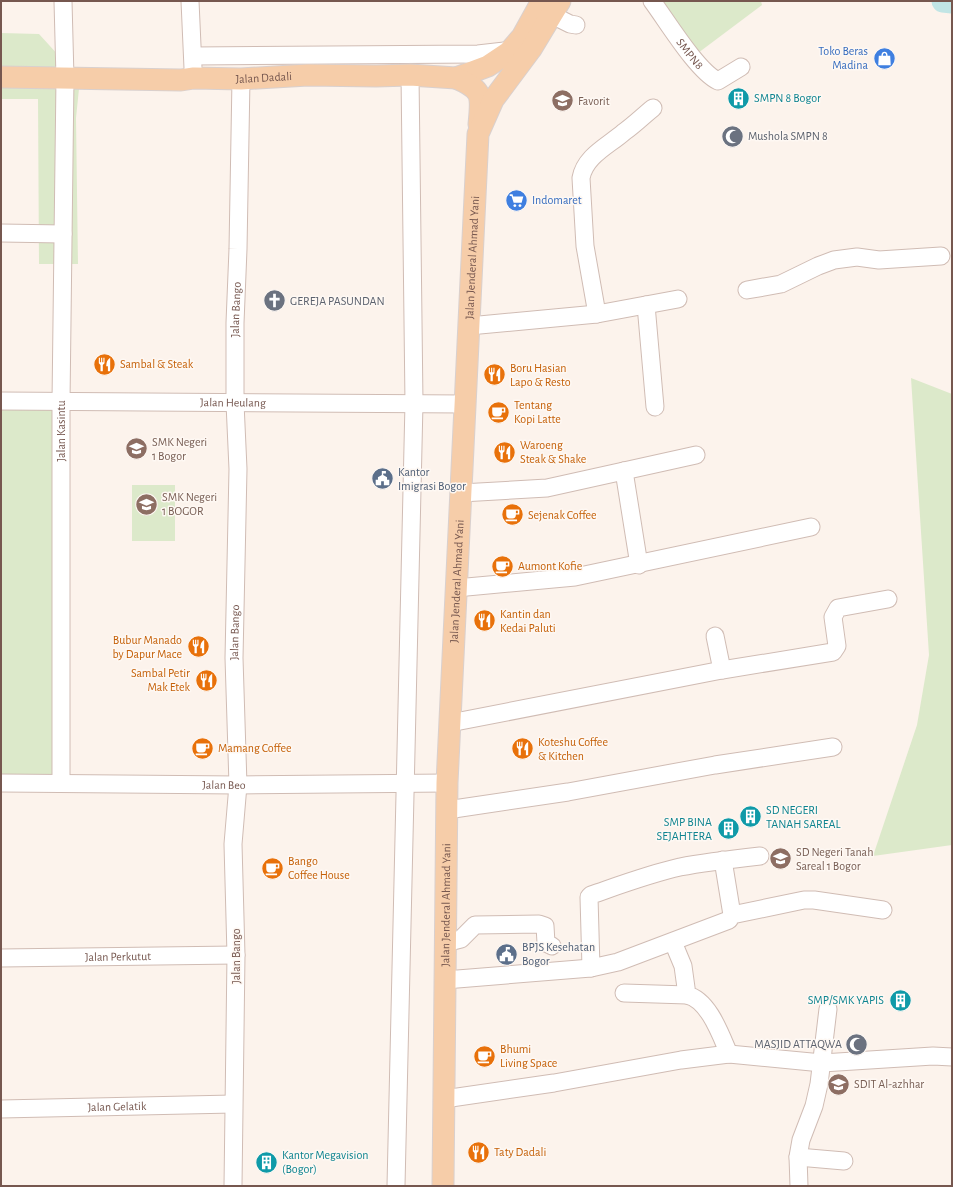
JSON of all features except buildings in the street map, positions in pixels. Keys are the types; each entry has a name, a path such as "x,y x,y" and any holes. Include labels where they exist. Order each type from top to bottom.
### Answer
{"main road":[{"path":"514,47 551,6"},
{"name":"Jalan Jenderal Ahmad Yani","path":"443,1186 447,783 478,134 498,92 528,54 551,6"},
{"name":"Jalan Dadali","path":"1,77 181,80 194,78 241,79 304,65 376,76 419,75 456,78 488,66 514,47"},
{"path":"456,78 472,85 480,96 481,102 478,134"}],"street":[{"name":"Jalan Kasintu","path":"61,783 61,402 65,78 63,1"},
{"path":"190,1 194,78"},
{"name":"SMPN8","path":"652,1 696,61 714,79 718,81 741,67"},
{"path":"551,6 570,24 576,25"},
{"path":"193,56 304,65 374,55 478,54 514,47"},
{"path":"396,1186 414,403 419,75 423,54"},
{"path":"374,55 376,76"},
{"name":"Jalan Bango","path":"233,1186 233,1104 236,1064 236,956 233,844 238,785 234,658 238,469 235,403 235,323 241,79"},
{"path":"597,314 585,246 580,178 582,171 598,151 653,108"},
{"path":"1,233 63,234"},
{"path":"747,290 780,284 834,260 857,257 879,260 941,256"},
{"path":"469,326 597,314 678,300"},
{"path":"646,305 655,407"},
{"name":"Jalan Heulang","path":"1,401 465,404"},
{"path":"461,493 547,488 696,455"},
{"path":"624,471 639,564"},
{"path":"456,588 575,577 811,527"},
{"path":"450,722 722,670 833,652 838,646 833,617 838,608 888,599"},
{"path":"715,636 722,670"},
{"path":"447,810 568,792 715,765 833,747"},
{"name":"Jalan Beo","path":"1,783 238,785 447,783"},
{"path":"591,968 589,897 591,895 672,869 723,860 760,856"},
{"path":"445,980 591,968 618,962 673,942 714,924 729,920 732,915 723,860"},
{"path":"732,915 804,900 814,900 883,910"},
{"path":"445,943 461,940 475,925 539,924 544,926 546,943 552,946"},
{"path":"673,942 684,966 687,995"},
{"name":"Jalan Perkutut","path":"1,958 236,956"},
{"path":"624,993 687,995 696,999 709,1013 729,1054"},
{"path":"798,1186 798,1157 802,1140 814,1106 822,1063 828,1009"},
{"path":"444,1100 554,1083 681,1060 729,1054 822,1063 933,1056 951,1057"},
{"name":"Jalan Gelatik","path":"1,1109 233,1104"},
{"path":"798,1157 844,1161"}],"green space":[{"path":"653,1 761,1 762,5 698,53"},
{"path":"1,33 39,34 80,79 76,118 78,264 39,264 38,99 1,99"},
{"path":"911,378 952,394 952,845 873,856 917,725 929,655"},
{"path":"1,400 69,400 61,783 1,783"},
{"path":"132,485 175,485 175,541 132,541"}],"waterway":[{"path":"943,1 952,2"}],"place":[{"name":"Toko Beras Madina","path":"884,58"},
{"name":"SMPN 8 Bogor","path":"738,98"},
{"name":"Favorit","path":"563,101"},
{"name":"Mushola SMPN 8","path":"733,136"},
{"name":"Indomaret","path":"517,200"},
{"name":"GEREJA PASUNDAN","path":"275,301"},
{"name":"Sambal & Steak","path":"104,364"},
{"name":"Boru Hasian Lapo & Resto","path":"495,375"},
{"name":"Tentang Kopi Latte","path":"499,412"},
{"name":"SMK Negeri 1 Bogor","path":"137,449"},
{"name":"Waroeng Steak & Shake","path":"505,452"},
{"name":"Kantor Imigrasi Bogor","path":"383,479"},
{"name":"SMK Negeri 1 BOGOR","path":"147,504"},
{"name":"Sejenak Coffee","path":"513,515"},
{"name":"Aumont Kofie","path":"502,566"},
{"name":"Kantin dan Kedai Paluti","path":"484,621"},
{"name":"Bubur Manado by Dapur Mace","path":"198,647"},
{"name":"Sambal Petir Mak Etek","path":"206,680"},
{"name":"Mamang Coffee","path":"203,748"},
{"name":"Koteshu Coffee & Kitchen","path":"523,749"},
{"name":"SD NEGERI TANAH SAREAL","path":"751,817"},
{"name":"SMP BINA SEJAHTERA","path":"728,829"},
{"name":"SD Negeri Tanah Sareal 1 Bogor","path":"781,859"},
{"name":"Bango Coffee House","path":"273,868"},
{"name":"BPJS Kesehatan Bogor","path":"506,954"},
{"name":"SMP/SMK YAPIS","path":"900,1000"},
{"name":"MASJID ATTAQWA","path":"857,1044"},
{"name":"Bhumi Living Space","path":"484,1056"},
{"name":"SDIT Al-azhhar","path":"838,1084"},
{"name":"Taty Dadali","path":"479,1152"},
{"name":"Kantor Megavision (Bogor)","path":"267,1162"}]}
